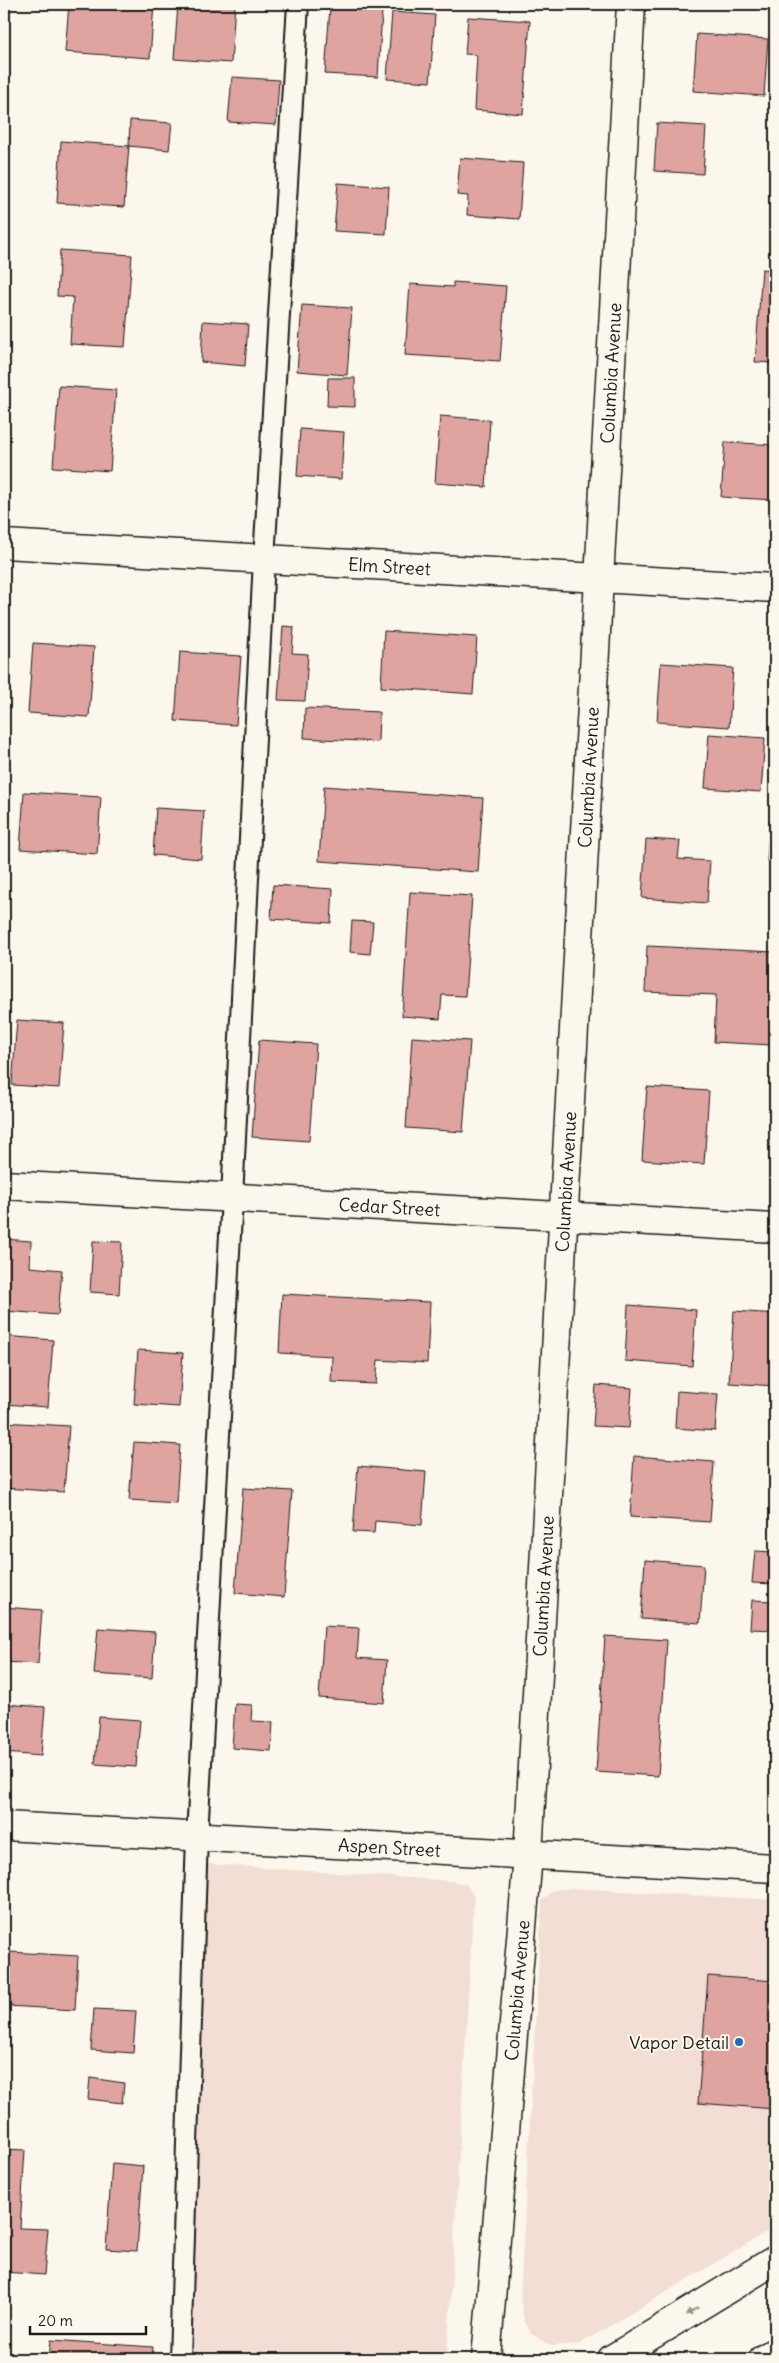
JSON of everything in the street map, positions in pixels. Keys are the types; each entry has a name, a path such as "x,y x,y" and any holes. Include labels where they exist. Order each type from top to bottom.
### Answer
{"street":[{"name":"Columbia Avenue","path":"486,2359 528,1855 632,4"},
{"name":"Elm Street","path":"4,544 775,588"},
{"name":"Cedar Street","path":"4,1185 775,1228"},
{"name":"Aspen Street","path":"4,1826 775,1868"},
{"path":"612,2359 775,2260"},
{"path":"763,2359 775,2352"}],"lane":[{"path":"180,2359 197,1836 232,1198 264,559 298,4"}],"shaded area":[{"path":"196,1863 452,1881 466,1884 474,1897 447,2359 180,2359"},
{"path":"573,1888 775,1900 775,2227 580,2344 551,2346 531,2334 524,2320 520,2299 542,1900 553,1890"}],"building":[{"path":"69,4 154,4 150,58 65,52"},
{"path":"178,4 235,4 231,63 174,59"},
{"path":"330,7 382,11 378,77 325,74"},
{"path":"392,12 435,15 430,82 387,79"},
{"path":"468,17 530,21 523,114 474,110 477,55 465,54"},
{"path":"697,34 768,39 764,96 693,91"},
{"path":"232,77 279,80 276,125 228,122"},
{"path":"130,120 172,123 169,150 129,146"},
{"path":"657,123 706,126 703,174 654,171"},
{"path":"61,141 129,146 124,207 57,203"},
{"path":"460,158 523,163 519,219 467,215 468,196 457,195"},
{"path":"338,183 389,187 386,234 334,231"},
{"path":"60,250 132,255 125,347 70,344 73,297 57,296"},
{"path":"762,269 775,270 775,363 755,362"},
{"path":"453,282 506,286 500,361 405,355 410,284 453,287"},
{"path":"302,305 352,308 347,375 297,371"},
{"path":"203,321 248,324 245,366 201,362"},
{"path":"328,378 355,378 355,407 327,406"},
{"path":"59,386 116,390 110,471 53,467"},
{"path":"440,416 490,420 486,487 435,483"},
{"path":"300,429 344,432 341,479 297,476"},
{"path":"725,442 775,445 775,500 721,497"},
{"path":"283,626 294,627 292,653 308,654 305,701 278,700"},
{"path":"384,631 477,637 473,694 381,687"},
{"path":"33,643 94,647 89,717 28,713"},
{"path":"180,652 241,656 236,725 175,721"},
{"path":"661,663 733,668 729,727 657,722"},
{"path":"305,708 379,712 378,742 304,738"},
{"path":"709,734 765,738 761,792 705,788"},
{"path":"324,786 483,798 478,872 319,861"},
{"path":"24,792 101,797 97,854 20,849"},
{"path":"156,808 204,811 201,859 153,855"},
{"path":"770,818 775,818 775,862 767,861"},
{"path":"646,839 680,841 678,859 710,861 707,903 642,898"},
{"path":"273,885 333,889 331,923 271,919"},
{"path":"410,892 472,896 465,996 442,995 440,1019 402,1016"},
{"path":"352,921 373,922 370,954 350,952"},
{"path":"647,946 775,952 772,1045 714,1042 716,995 645,992"},
{"path":"17,1020 64,1023 59,1088 12,1085"},
{"path":"412,1037 470,1041 463,1132 406,1128"},
{"path":"259,1040 316,1044 309,1141 252,1137"},
{"path":"647,1087 709,1091 704,1164 642,1160"},
{"path":"4,1239 31,1241 30,1267 62,1270 58,1315 4,1311"},
{"path":"93,1241 122,1242 119,1294 90,1292"},
{"path":"282,1294 430,1302 427,1363 378,1360 376,1384 331,1382 332,1356 279,1353"},
{"path":"628,1305 696,1310 692,1366 625,1361"},
{"path":"734,1311 775,1314 775,1386 729,1383"},
{"path":"4,1336 53,1340 48,1407 4,1404"},
{"path":"138,1350 183,1353 179,1407 134,1404"},
{"path":"596,1385 632,1388 629,1428 593,1426"},
{"path":"677,1391 718,1394 715,1431 675,1428"},
{"path":"4,1422 69,1426 64,1492 4,1488"},
{"path":"134,1442 180,1445 176,1503 129,1500"},
{"path":"634,1456 714,1462 710,1522 630,1517"},
{"path":"358,1466 426,1472 422,1525 375,1521 374,1533 353,1532"},
{"path":"243,1488 292,1491 284,1597 235,1593"},
{"path":"755,1551 775,1552 775,1584 752,1583"},
{"path":"645,1560 704,1565 700,1623 641,1619"},
{"path":"752,1600 775,1601 775,1630 750,1629"},
{"path":"4,1607 42,1610 38,1664 4,1662"},
{"path":"324,1626 359,1628 357,1658 387,1660 384,1703 319,1698"},
{"path":"98,1628 155,1632 152,1678 94,1674"},
{"path":"605,1636 667,1640 658,1776 596,1772"},
{"path":"4,1704 45,1707 41,1756 4,1753"},
{"path":"235,1704 252,1705 251,1721 273,1722 271,1751 232,1748"},
{"path":"99,1717 140,1720 136,1767 95,1764"},
{"path":"10,1952 78,1956 75,2010 7,2006"},
{"name":"Vapor Detail","path":"708,1976 775,1981 775,2109 698,2103"},
{"path":"94,2009 136,2011 133,2053 91,2050"},
{"path":"90,2078 124,2083 122,2103 88,2099"},
{"path":"4,2149 25,2150 20,2228 48,2229 44,2275 4,2272"},
{"path":"112,2163 143,2166 137,2251 106,2249"},
{"path":"51,2340 153,2347 152,2359 49,2359"}],"place":[{"name":"Vapor Detail","path":"739,2042"}]}
